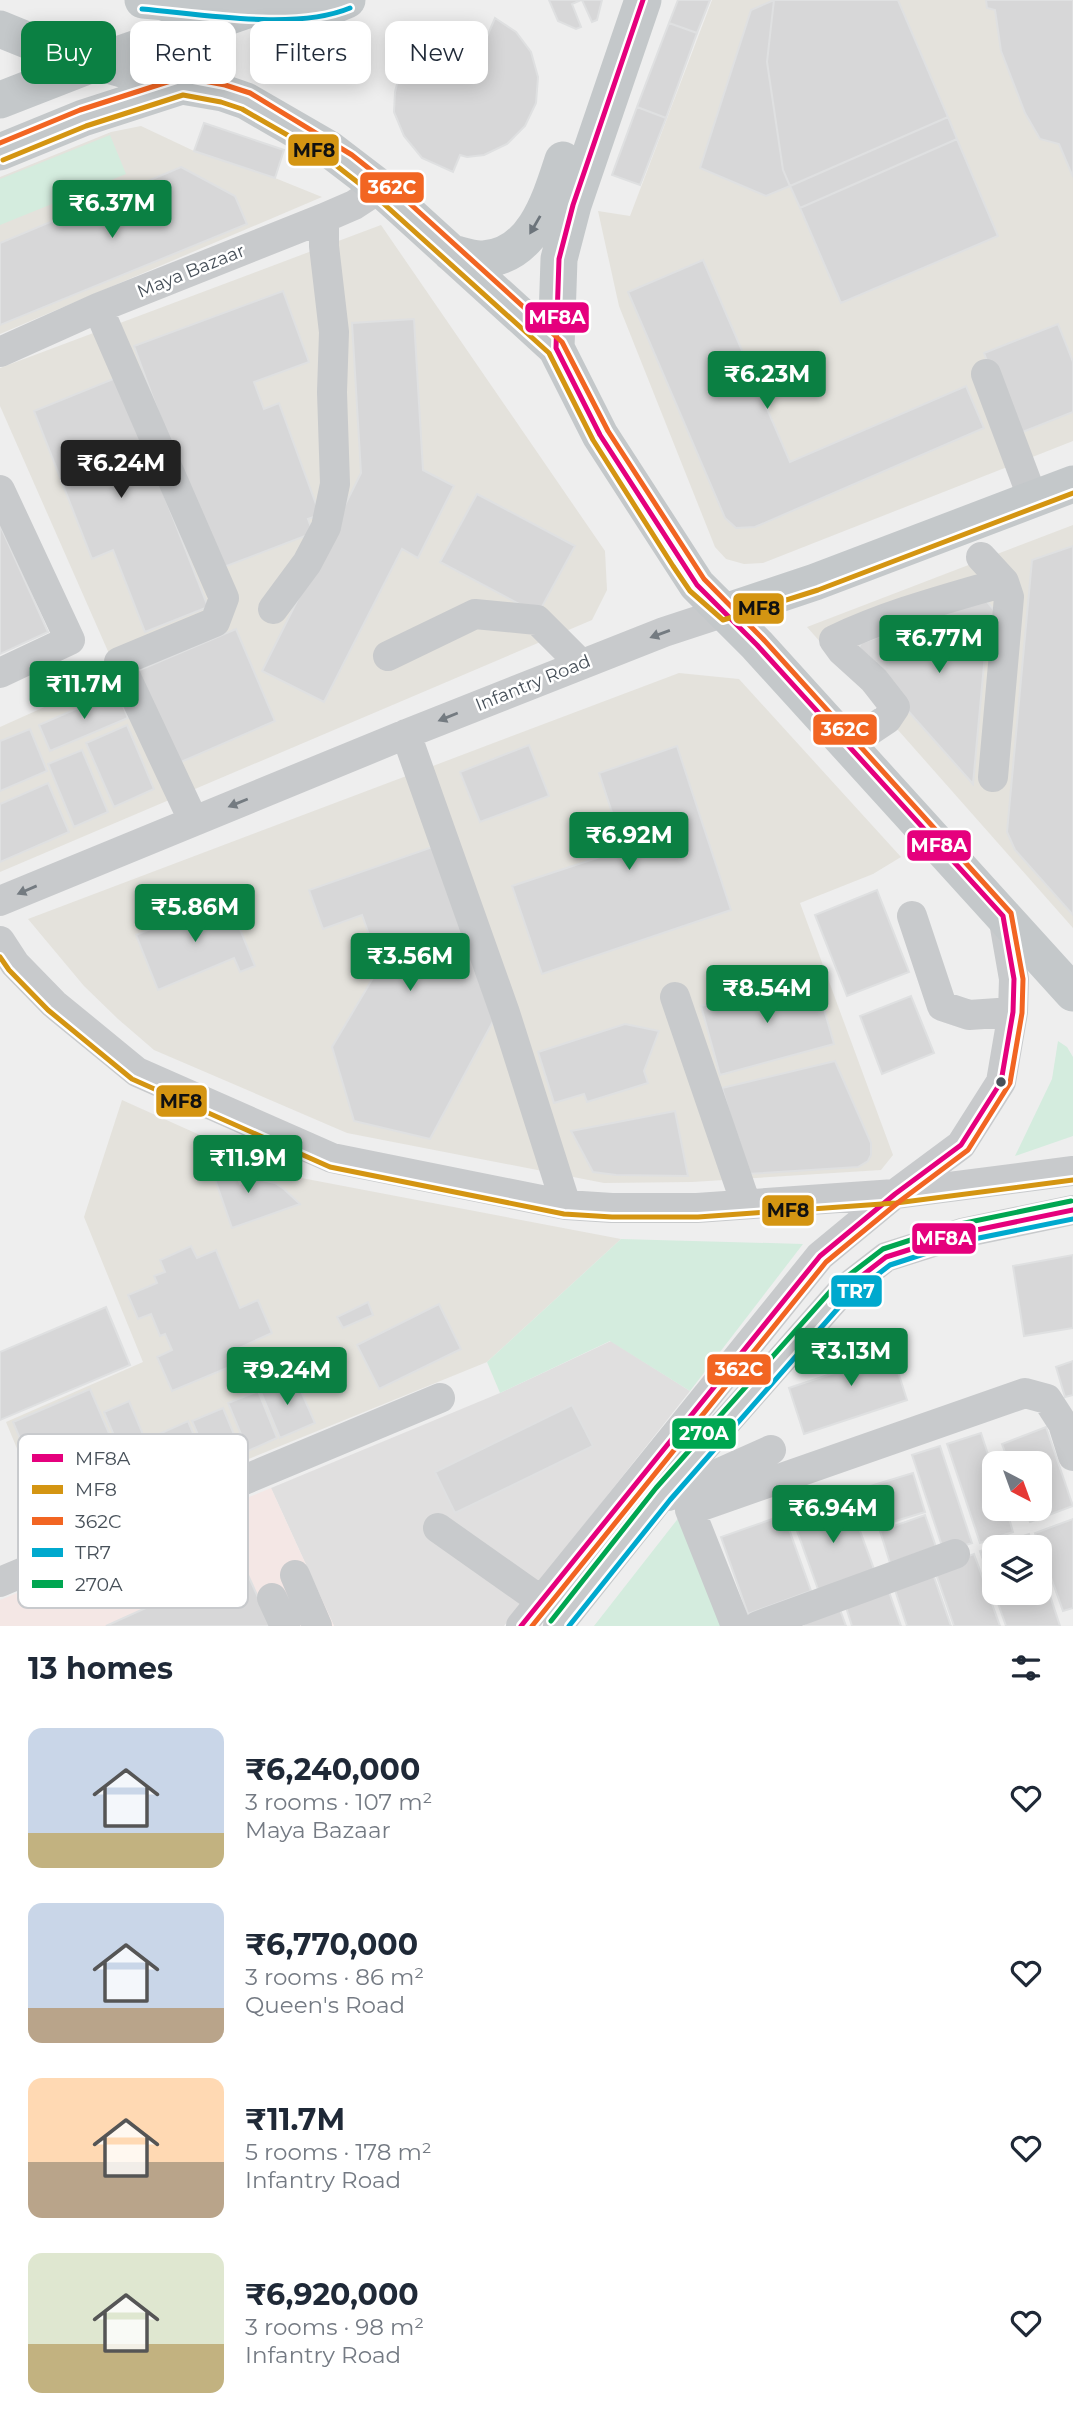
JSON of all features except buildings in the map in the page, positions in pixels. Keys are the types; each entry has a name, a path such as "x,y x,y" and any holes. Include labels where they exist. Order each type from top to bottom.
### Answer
{"main road":[{"path":"143,0 251,4 283,12 335,5 347,0"},
{"path":"451,253 483,260 512,252 528,239 550,200 617,0"},
{"path":"556,348 559,259 573,205 643,0"},
{"path":"116,55 251,4"},
{"path":"0,29 21,38"},
{"path":"116,66 182,86 223,93 246,101 329,149 380,188 556,348 600,435 697,585 848,745 1073,993"},
{"path":"0,100 41,84"},
{"path":"0,152 83,118 182,86"},
{"name":"Infantry Road","path":"725,612 806,585 1073,484"}],"street":[{"name":"Maya Bazaar","path":"0,352 98,308 324,218 354,205 380,188"},
{"path":"274,609 307,563 326,527 335,484 332,392 334,332 324,246 324,218"},
{"path":"98,308 224,598 215,622 119,662 193,821"},
{"path":"986,373 1033,499"},
{"path":"0,490 70,640 0,673"},
{"path":"981,557 1004,582 1009,597 993,777"},
{"path":"848,745 887,719 895,707 874,680 842,651 834,640 909,610 1004,582"},
{"name":"Infantry Road","path":"0,901 581,664 725,612"},
{"path":"388,656 475,614 537,620 581,664"},
{"path":"406,734 505,1013 566,1205"},
{"path":"912,916 942,1006 969,1015 1013,1012"},
{"path":"521,1626 820,1256 961,1144 1002,1082 1013,1012 1013,927"},
{"path":"938,1189 959,1177 976,1159 1004,1114 1026,1050 1033,1003 1013,927"},
{"path":"0,941 15,964 54,1003 137,1072 331,1158 566,1205 697,1208 895,1194 1073,1171"},
{"path":"675,997 746,1204"},
{"path":"558,1626 674,1500 841,1292 886,1257 962,1233 1073,1210"},
{"path":"674,1500 1025,1393 1047,1399 1063,1424 1073,1456"},
{"path":"248,1478 440,1398"},
{"path":"674,1500 771,1450"},
{"path":"674,1500 736,1626"},
{"path":"438,1528 540,1600"},
{"path":"758,1626 955,1553"},
{"path":"0,1582 18,1574"},
{"path":"295,1575 317,1626"},
{"path":"272,1598 285,1626"}],"shaded area":[{"path":"712,0 1073,0 1073,441 763,563 744,564 726,559 715,547 619,306 598,211 630,216"},
{"path":"141,126 194,151 322,197 0,334 0,177 111,132"},
{"path":"381,225 605,551 607,590 592,620 0,872 0,727 118,674 0,406 0,368"},
{"path":"1073,525 1073,928 807,627"},
{"path":"679,673 739,679 901,857 873,874 800,903 893,1155 881,1170 692,1182 604,1183 347,1133 154,1050 84,986 28,919"},
{"path":"122,1100 291,1176 621,1239 487,1362 248,1459 248,1434 18,1434 18,1451 6,1422 143,1362 84,1217"},
{"path":"611,1341 690,1391 504,1626 334,1626 271,1488 500,1393"},
{"path":"271,1488 334,1626 0,1626 0,1600 18,1593 18,1608 248,1608 248,1498"}],"green space":[{"path":"110,135 126,174 0,225 0,179"},
{"path":"1058,1041 1067,1047 1073,1057 1073,1136 1015,1156 1052,1079"},
{"path":"621,1239 803,1244 690,1391 610,1341 500,1393 487,1362"},
{"path":"680,1516 722,1626 594,1626"}],"transit line":[{"name":"MF8A","path":"521,1626 820,1256 895,1194 961,1145 1001,1082 1013,1012 1014,979 1003,916 757,645 697,585 600,435 556,348 559,259 573,205 643,0"},
{"name":"TR7","path":"142,9 276,20 328,15 350,8"},
{"name":"362C","path":"0,143 80,110 183,77 250,93 352,155 386,182 562,342 608,431 704,579 763,639 1011,913 1023,979 1022,1013 1010,1083 968,1150 826,1262 532,1626"},
{"name":"MF8","path":"3,160 86,126 183,95 242,109 324,156 374,195 549,353 593,440 673,566 690,591 723,620 818,590 1073,493"},
{"name":"MF8","path":"0,957 48,1010 132,1079 330,1167 564,1214 612,1217 698,1217 896,1203 1073,1180"},
{"name":"270A","path":"551,1621 656,1488 836,1285 883,1249 960,1224 1071,1201"},
{"name":"MF8A","path":"832,1303 841,1292 886,1257 962,1233 1073,1210"},
{"name":"TR7","path":"569,1626 670,1500 847,1298 890,1265 964,1241 1073,1219"}]}
